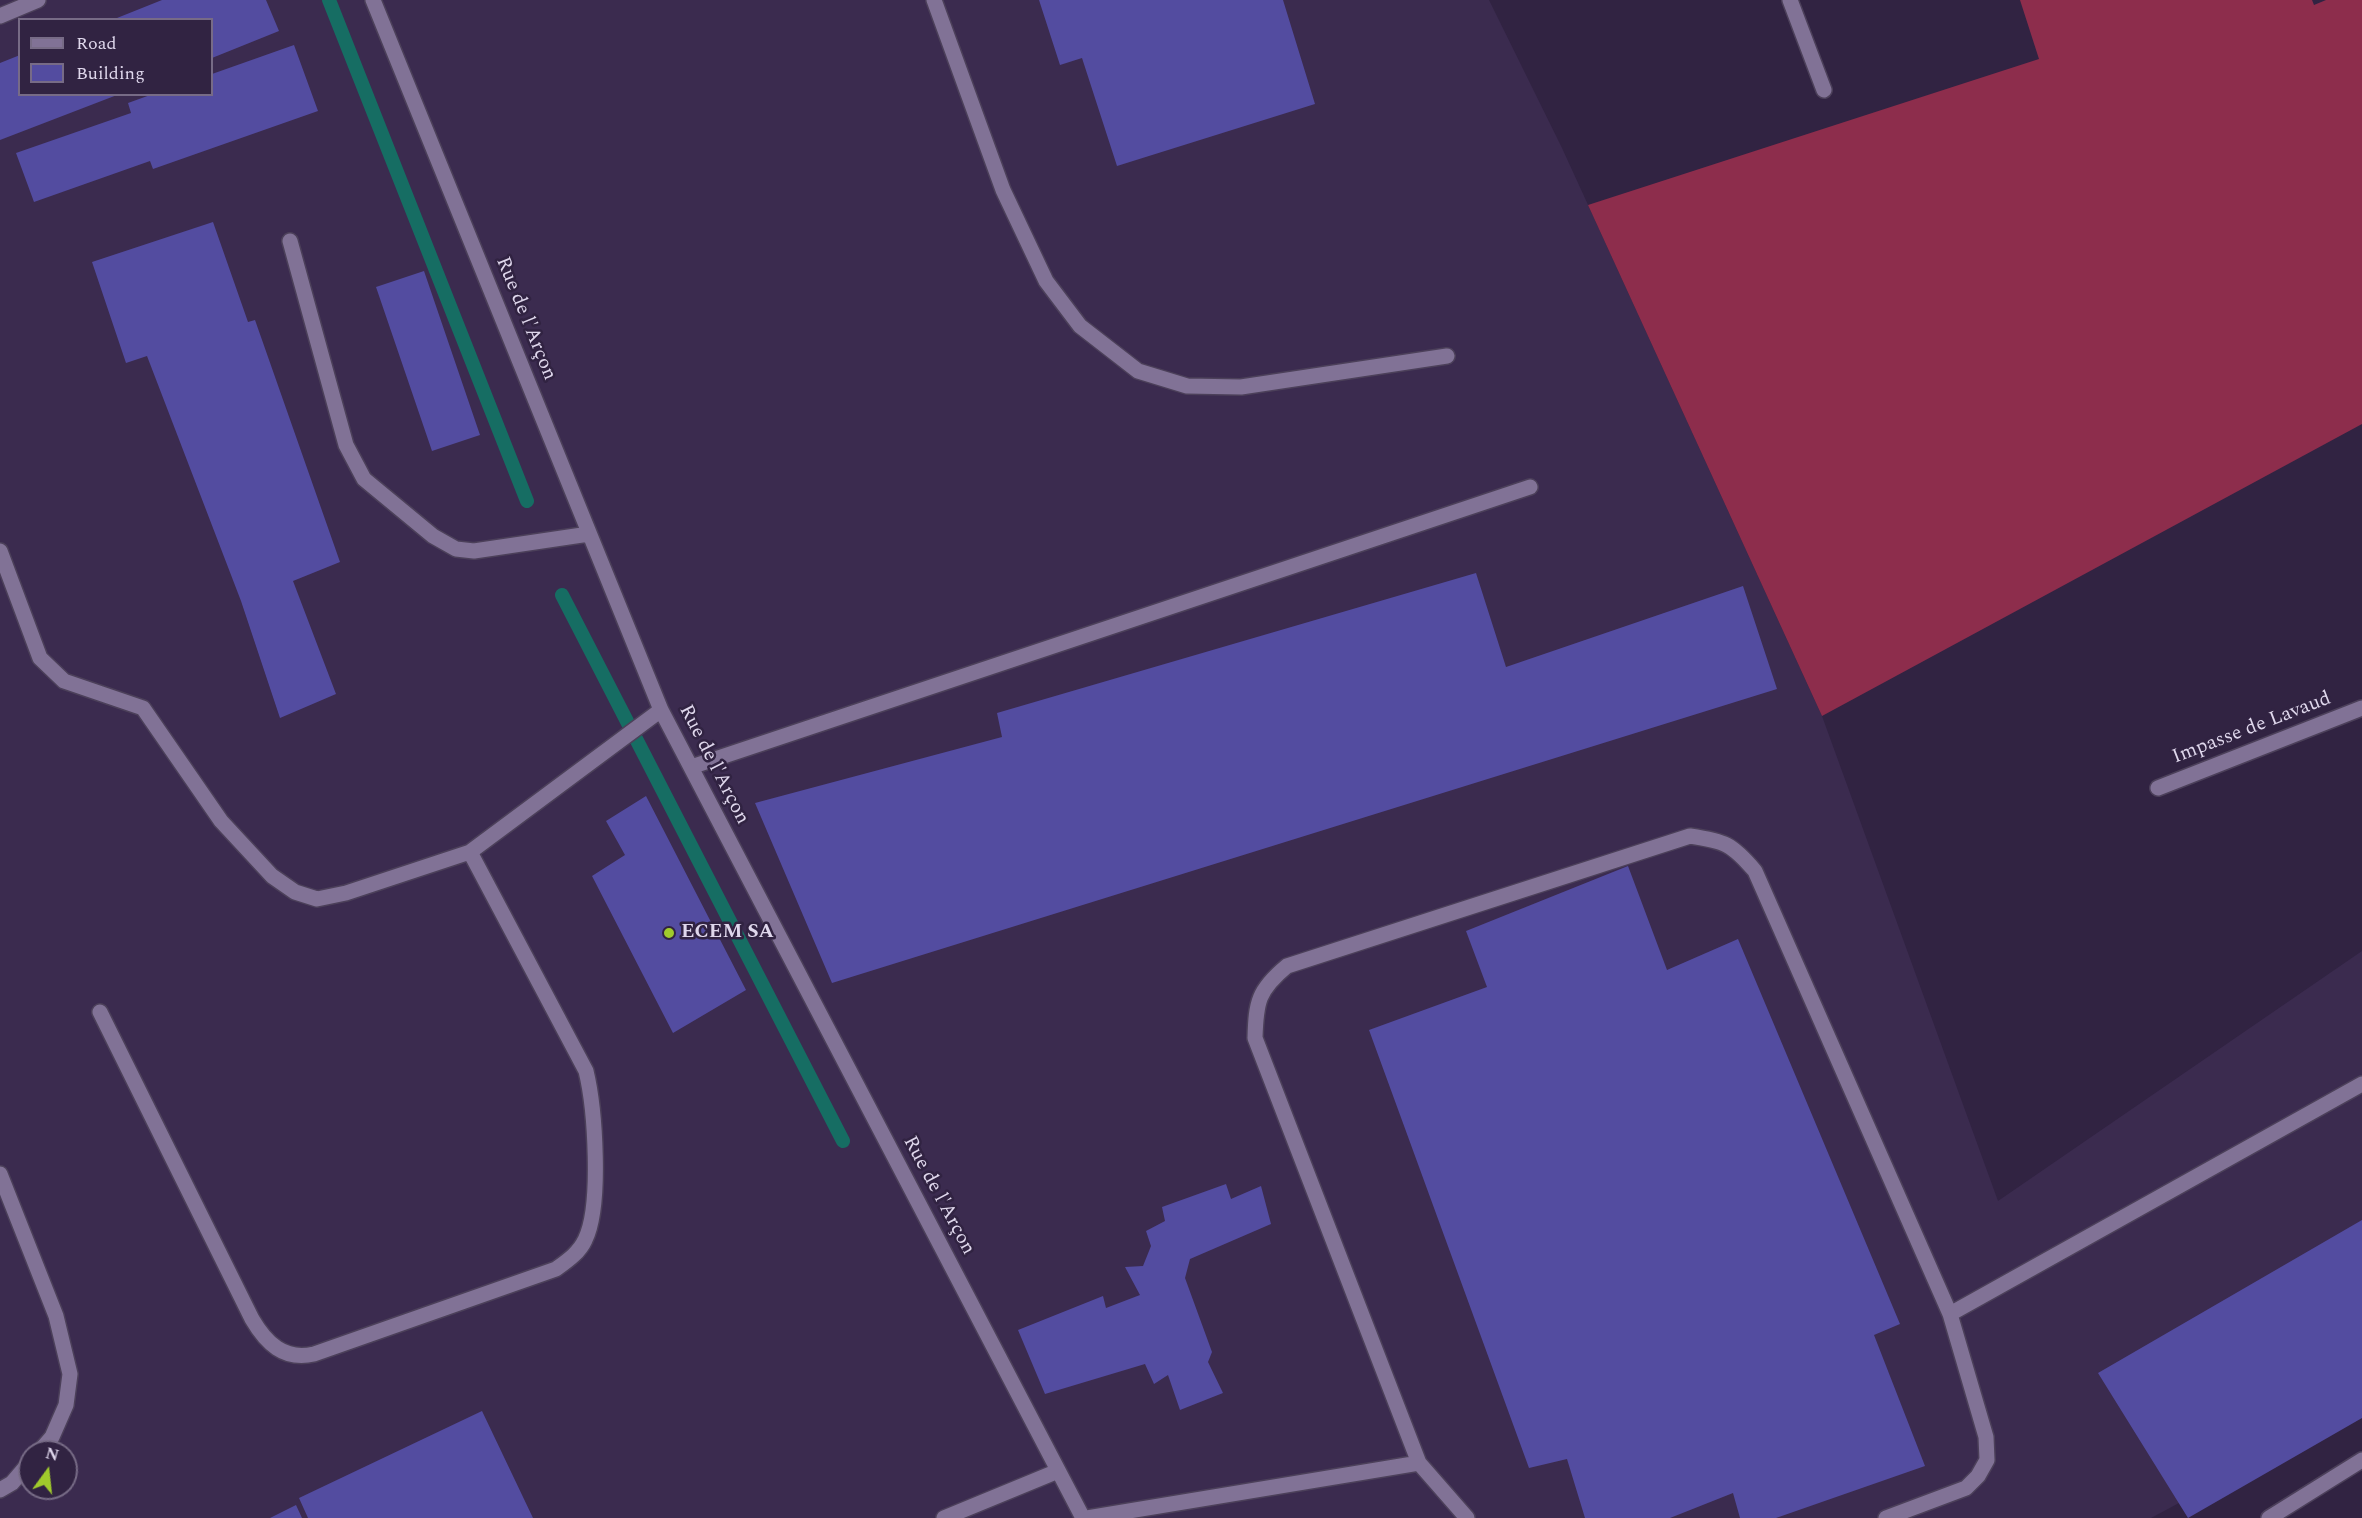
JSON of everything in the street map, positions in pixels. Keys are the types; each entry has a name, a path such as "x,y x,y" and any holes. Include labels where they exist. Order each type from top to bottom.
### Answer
{"street":[{"path":"0,16 38,0"},
{"name":"Rue de l'Arçon","path":"373,0 661,710 1058,1471 1085,1518"},
{"path":"934,0 1003,190 1046,281 1080,326 1138,371 1187,386 1241,387 1447,356"},
{"path":"1790,0 1824,90"},
{"path":"290,241 346,445 364,479 433,536 456,549 474,551 589,534"},
{"path":"691,767 1530,487"},
{"path":"0,551 40,658 48,668 64,681 143,708 221,821 272,876 295,892 317,899 346,893 470,852 661,710"},
{"name":"Impasse de Lavaud","path":"2158,789 2362,708"},
{"path":"1467,1518 1419,1463 1255,1038 1256,1012 1261,996 1269,981 1287,966 1690,836 1716,840 1737,850 1755,871 1950,1314 1986,1437 1987,1460 1978,1476 1966,1488 1886,1518"},
{"path":"100,1012 252,1319 263,1338 283,1352 301,1357 314,1354 556,1269 573,1256 585,1240 595,1200 591,1093 586,1071 470,852"},
{"path":"1950,1314 2362,1084"},
{"path":"0,1174 56,1316 70,1374 66,1405 49,1440"},
{"path":"2269,1518 2362,1460"},
{"path":"1085,1518 1419,1463"},
{"path":"944,1518 1058,1471"},
{"path":"0,1490 12,1483 18,1476"}],"shaded area":[{"path":"0,0 1489,0 1562,148 1822,716 1998,1201 2362,951 2362,1405 2151,1518 0,1518"},
{"path":"2020,0 2312,0 2314,5 2326,0 2362,0 2362,424 1822,716 1588,205 2039,59"}],"building":[{"path":"162,0 266,0 279,31 213,58 213,18 117,18"},
{"path":"1039,0 1283,0 1315,104 1117,166 1082,58 1060,65"},
{"path":"294,45 318,111 153,169 150,161 34,202 16,153 131,113 128,103 147,96 213,96 213,74"},
{"path":"18,56 18,96 114,96 0,140 0,63"},
{"path":"213,222 248,322 255,320 340,562 293,581 336,694 280,718 241,601 147,356 126,363 92,262"},
{"path":"424,271 480,435 432,451 376,287"},
{"path":"1476,573 1506,667 1743,586 1777,689 832,983 755,803 1002,737 997,713"},
{"name":"ECEM SA","path":"646,796 746,990 673,1033 592,876 625,855 606,821"},
{"path":"1628,866 1667,970 1738,939 1900,1324 1874,1335 1925,1466 1776,1518 1740,1518 1733,1493 1670,1518 1585,1518 1567,1459 1529,1468 1369,1030 1487,987 1466,931"},
{"path":"1226,1184 1231,1199 1261,1186 1271,1224 1190,1259 1185,1278 1212,1352 1208,1362 1223,1393 1180,1410 1168,1375 1154,1384 1145,1364 1045,1394 1018,1330 1103,1296 1106,1308 1140,1295 1125,1267 1143,1266 1151,1246 1146,1231 1165,1221 1162,1207"},
{"path":"2362,1220 2362,1418 2188,1518 2098,1373"},
{"path":"482,1411 533,1518 308,1518 299,1498"},
{"path":"296,1505 302,1518 270,1518"}],"waterway":[{"path":"329,0 527,501"},
{"path":"562,595 843,1141"}],"place":[{"name":"ECEM SA","path":"669,933"}]}
